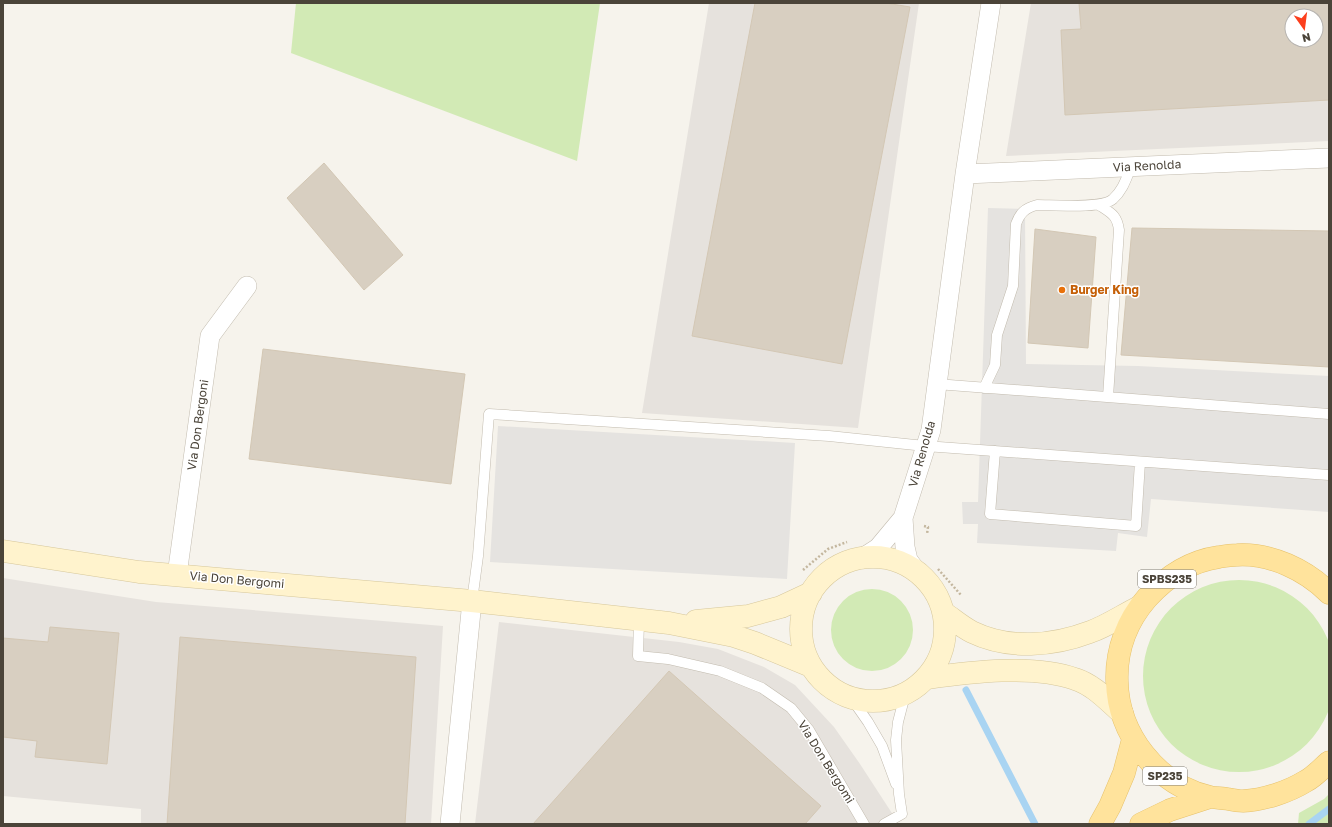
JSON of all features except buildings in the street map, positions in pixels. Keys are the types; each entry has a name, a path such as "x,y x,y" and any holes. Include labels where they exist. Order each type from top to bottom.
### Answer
{"main road":[{"name":"SPBS235","path":"1133,739 1122,713 1117,691 1120,647 1128,626 1139,607 1158,585 1182,569 1209,558 1238,554 1267,558 1294,567 1318,582 1329,593"},
{"name":"SP235","path":"1133,739 1147,759 1165,776 1186,788 1210,797"},
{"path":"1100,824 1110,806 1124,773 1133,739"},
{"path":"1141,824 1170,810 1210,797 1243,801 1276,795 1307,781 1329,762"}],"street":[{"name":"Via Renolda","path":"926,569 908,560 905,547 903,518 931,430 965,174 991,3"},
{"name":"Via Renolda","path":"965,174 1329,158"},
{"name":"Via Don Bergoni","path":"177,575 210,336 247,286"},
{"name":"Via Renolda","path":"861,558 878,548 903,518"},
{"name":"Via Don Bergomi","path":"3,550 139,572 472,601 669,623 734,636 811,666"},
{"name":"Via Don Bergomi","path":"861,558 891,560 926,569 929,584 938,598 944,613 946,636 939,659 927,678 905,695 888,700 870,702 852,699 836,692 822,680 811,666 802,642 802,617 811,593 820,581 832,570 861,558"},
{"name":"Via Don Bergomi","path":"669,623 748,616 781,607 811,593"},
{"path":"450,824 472,601"},
{"path":"944,613 972,632 998,642 1031,644 1066,640 1092,631 1139,607"},
{"path":"927,678 972,672 1045,672 1076,679 1092,687 1122,713"}],"lane":[{"path":"984,388 995,365 997,335 1013,286 1016,224 1020,215 1031,207 1037,205 1098,205 1112,200 1123,189 1131,167"},
{"path":"1098,205 1112,213 1118,221 1119,230 1108,397"},
{"path":"936,384 1329,414"},
{"path":"472,601 478,556 489,414 822,436 925,446 1329,475"},
{"path":"995,451 990,514 1136,526 1140,462"},
{"name":"Via Don Bergomi","path":"640,620 638,656 668,659 720,671 762,688 791,708 809,730 864,824"},
{"name":"Via Don Bergomi","path":"884,824 902,814 899,794 896,740 898,722 905,695"},
{"name":"Via Don Bergomi","path":"852,699 882,746 899,794"}],"path":[{"path":"903,518 928,527 927,534"},
{"path":"926,569 966,599"}],"shaded area":[{"path":"709,3 919,3 858,428 642,413"},
{"path":"1031,3 1329,3 1329,141 1006,156"},
{"path":"988,208 1025,209 1026,364 1138,366 1329,376 1329,512 1151,499 1147,537 1118,533 1116,551 977,543 978,524 963,524 962,502 978,502"},
{"path":"498,426 795,443 787,579 490,562"},
{"path":"3,578 156,602 443,626 431,824 141,824 141,809 3,796"},
{"path":"499,622 679,642 718,649 764,667 795,685 834,727 899,824 475,824"}],"green space":[{"path":"296,3 600,3 577,161 291,53"},
{"path":"1239,580 1267,584 1292,596 1307,608 1319,623 1331,648 1335,676 1331,704 1319,729 1307,744 1292,756 1267,768 1239,772 1211,768 1186,756 1171,744 1159,729 1147,704 1143,676 1147,648 1159,623 1171,608 1186,596 1211,584"},
{"path":"872,589 888,592 901,601 910,614 913,630 910,646 901,659 888,668 872,671 856,668 843,659 834,646 831,630 834,614 843,601 856,592"},
{"path":"1329,794 1329,824 1298,824 1299,813 1324,799"}],"waterway":[{"path":"966,690 1035,824"},
{"path":"1309,824 1329,809"}],"place":[{"name":"Burger King","path":"1062,290"}]}
